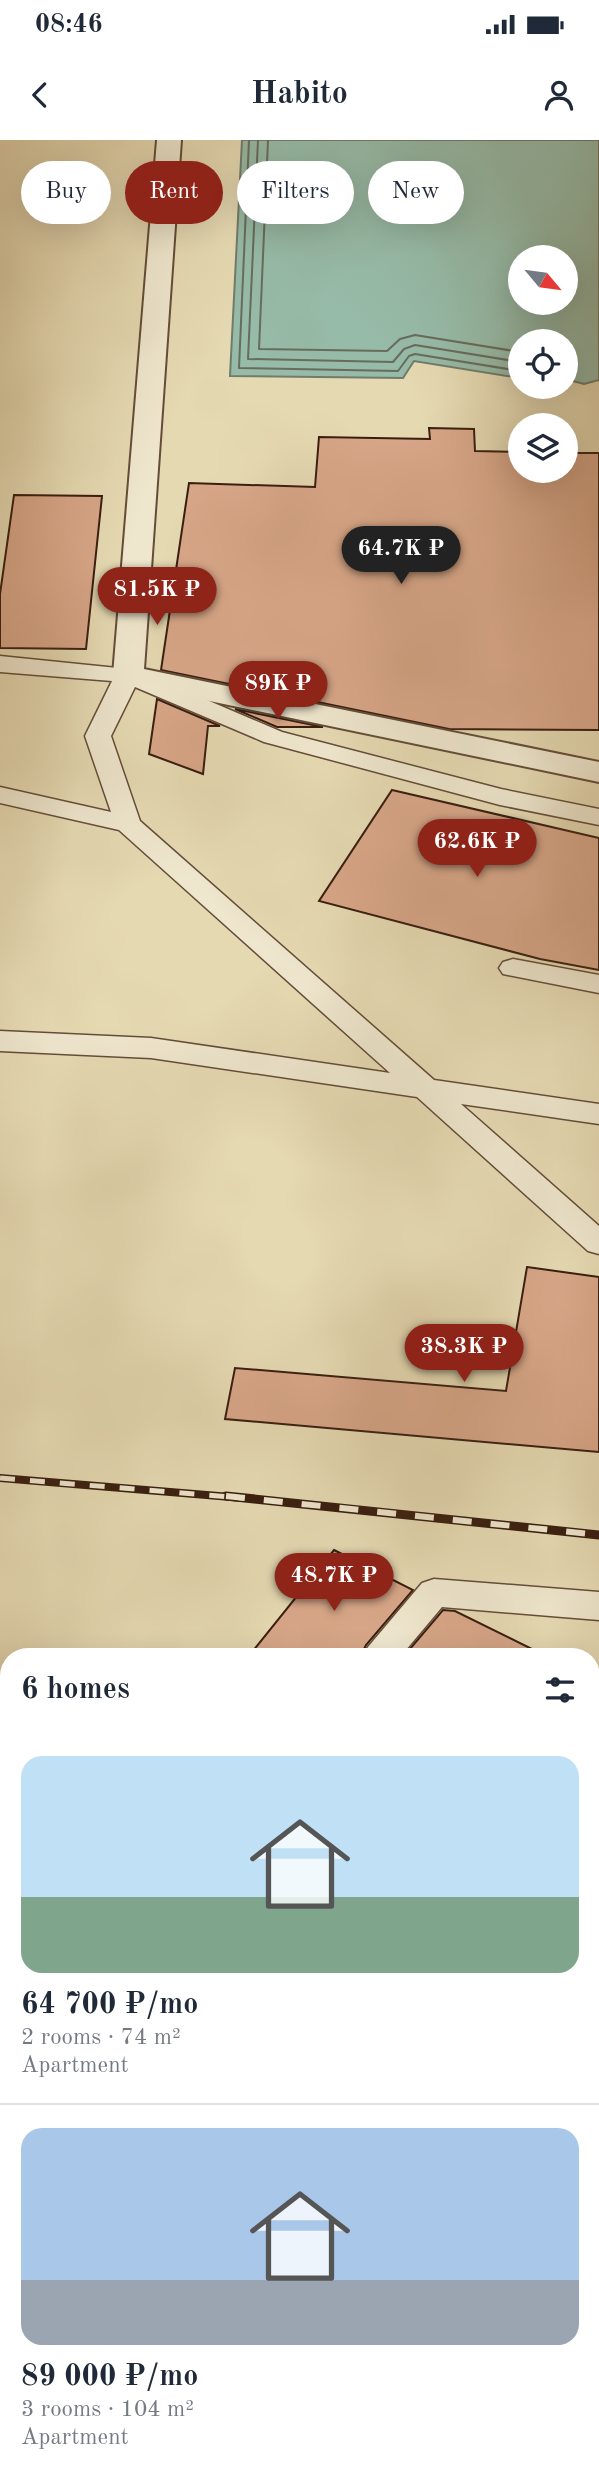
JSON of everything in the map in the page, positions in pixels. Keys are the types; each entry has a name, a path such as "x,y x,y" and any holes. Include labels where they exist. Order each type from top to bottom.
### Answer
{"street":[{"path":"169,140 128,675 599,772"}],"lane":[{"path":"0,664 128,675 273,737 500,797 599,817"},
{"path":"128,675 98,736 128,824"},
{"path":"0,795 128,824 599,1243"},
{"path":"513,968 599,984"},
{"path":"0,1041 151,1048 599,1114"},
{"path":"388,1648 434,1593 599,1606"}],"water":[{"path":"242,140 599,140 599,380 584,384 578,382 578,329 508,329 508,376 414,361 403,378 230,376 238,224 354,224 354,161 241,161"}],"building":[{"path":"429,428 474,429 475,451 508,452 508,483 578,483 578,453 599,453 599,730 449,729 161,670 189,483 315,487 319,437 430,439"},
{"path":"14,495 102,496 86,649 0,648 0,594"},
{"path":"157,699 220,726 208,726 203,774 149,754"},
{"path":"235,709 323,727 277,727"},
{"path":"392,790 599,838 599,970 540,959 319,901"},
{"path":"527,1267 599,1277 599,1452 225,1419 235,1368 506,1391"},
{"path":"334,1550 413,1590 364,1648 255,1648"},
{"path":"443,1610 455,1611 530,1648 411,1648"}],"railway":[{"path":"0,1478 243,1498"},
{"path":"226,1496 599,1535"}]}
